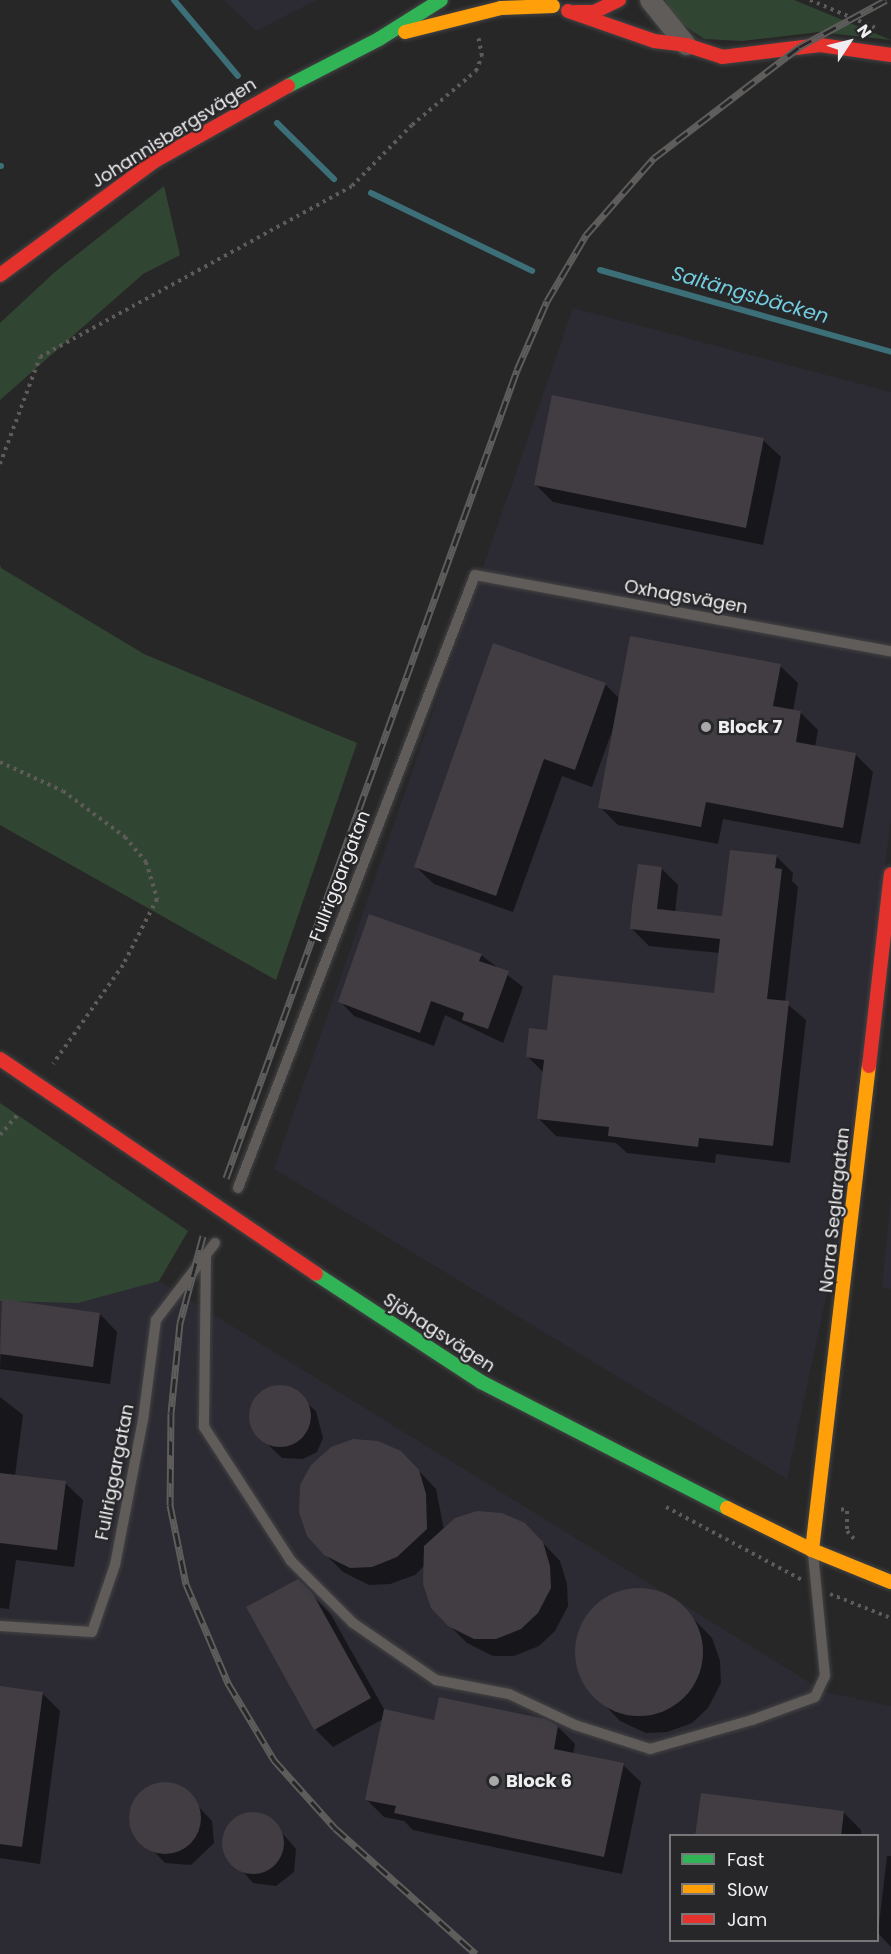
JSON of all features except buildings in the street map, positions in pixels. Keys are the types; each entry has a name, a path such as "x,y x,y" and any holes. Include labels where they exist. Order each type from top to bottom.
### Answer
{"main road":[{"name":"Johannisbergsvägen","path":"0,275 71,219 153,162 264,98 379,39 441,0"},
{"path":"568,11 594,12 619,0"},
{"name":"Johannisbergsvägen","path":"379,39 511,7 549,3 654,41 686,45 722,57 820,45 891,56"},
{"name":"Norra Seglargatan","path":"812,1550 891,874"},
{"name":"Sjöhagsvägen","path":"0,1059 244,1227 481,1382 582,1437 812,1550 891,1582"}],"street":[{"path":"650,0 686,45"}],"lane":[{"name":"Oxhagsvägen","path":"475,575 891,651"},
{"name":"Fullriggargatan","path":"238,1188 475,575"},
{"name":"Fullriggargatan","path":"0,1626 92,1632 115,1564 143,1420 156,1320 215,1243"},
{"path":"206,1256 204,1427 291,1561 354,1623 436,1680 509,1694 575,1725 650,1749 815,1697 825,1676 819,1589 812,1550"}],"path":[{"path":"810,0 882,30"},
{"path":"0,464 40,357 352,186 412,125 476,71 482,56 481,43 469,16"},
{"path":"0,762 63,791 125,837 146,862 157,898 123,964 53,1064"},
{"path":"0,1135 19,1113"},
{"path":"819,1589 891,1618"}],"shaded area":[{"path":"224,0 317,0 256,31"},
{"path":"573,308 891,392 891,818 844,1215 787,1479 274,1169"},
{"path":"891,1195 891,1289 882,1287"},
{"path":"159,1281 825,1692 891,1706 891,1954 0,1954 0,1296"}],"green space":[{"path":"665,0 794,0 891,40 819,32 742,41 704,39 675,19"},
{"path":"164,186 180,255 143,274 0,400 0,323 56,271"},
{"path":"0,564 1,568 144,654 357,743 276,980 0,825"},
{"path":"0,1103 188,1231 159,1281 78,1303 0,1301"}],"waterway":[{"name":"Saltängsbäcken","path":"174,0 238,76"},
{"name":"Saltängsbäcken","path":"277,123 334,179"},
{"name":"Saltängsbäcken","path":"371,193 532,271"},
{"name":"Saltängsbäcken","path":"600,270 891,352"}],"railway":[{"path":"226,1178 517,370 547,301 586,235 654,158 799,47 886,0"},
{"path":"203,1236 180,1323 171,1413 170,1505 186,1584 228,1683 274,1760 335,1828 476,1954"}],"traffic: fast":[{"path":"288,86 379,39 441,0"},
{"path":"316,1274 481,1382 727,1508"}],"traffic: slow":[{"path":"405,32 501,8 553,6"},
{"path":"812,1550 869,1066"},
{"path":"727,1508 812,1550 891,1582"}],"traffic: jam":[{"path":"576,12 594,12 619,0"},
{"path":"568,11 654,41 686,45 722,57 820,45 891,55"},
{"path":"0,275 153,162 288,86"},
{"path":"869,1066 891,874"},
{"path":"0,1059 316,1274"}],"place":[{"name":"Block 7","path":"706,727"},
{"name":"Block 6","path":"494,1781"}]}
